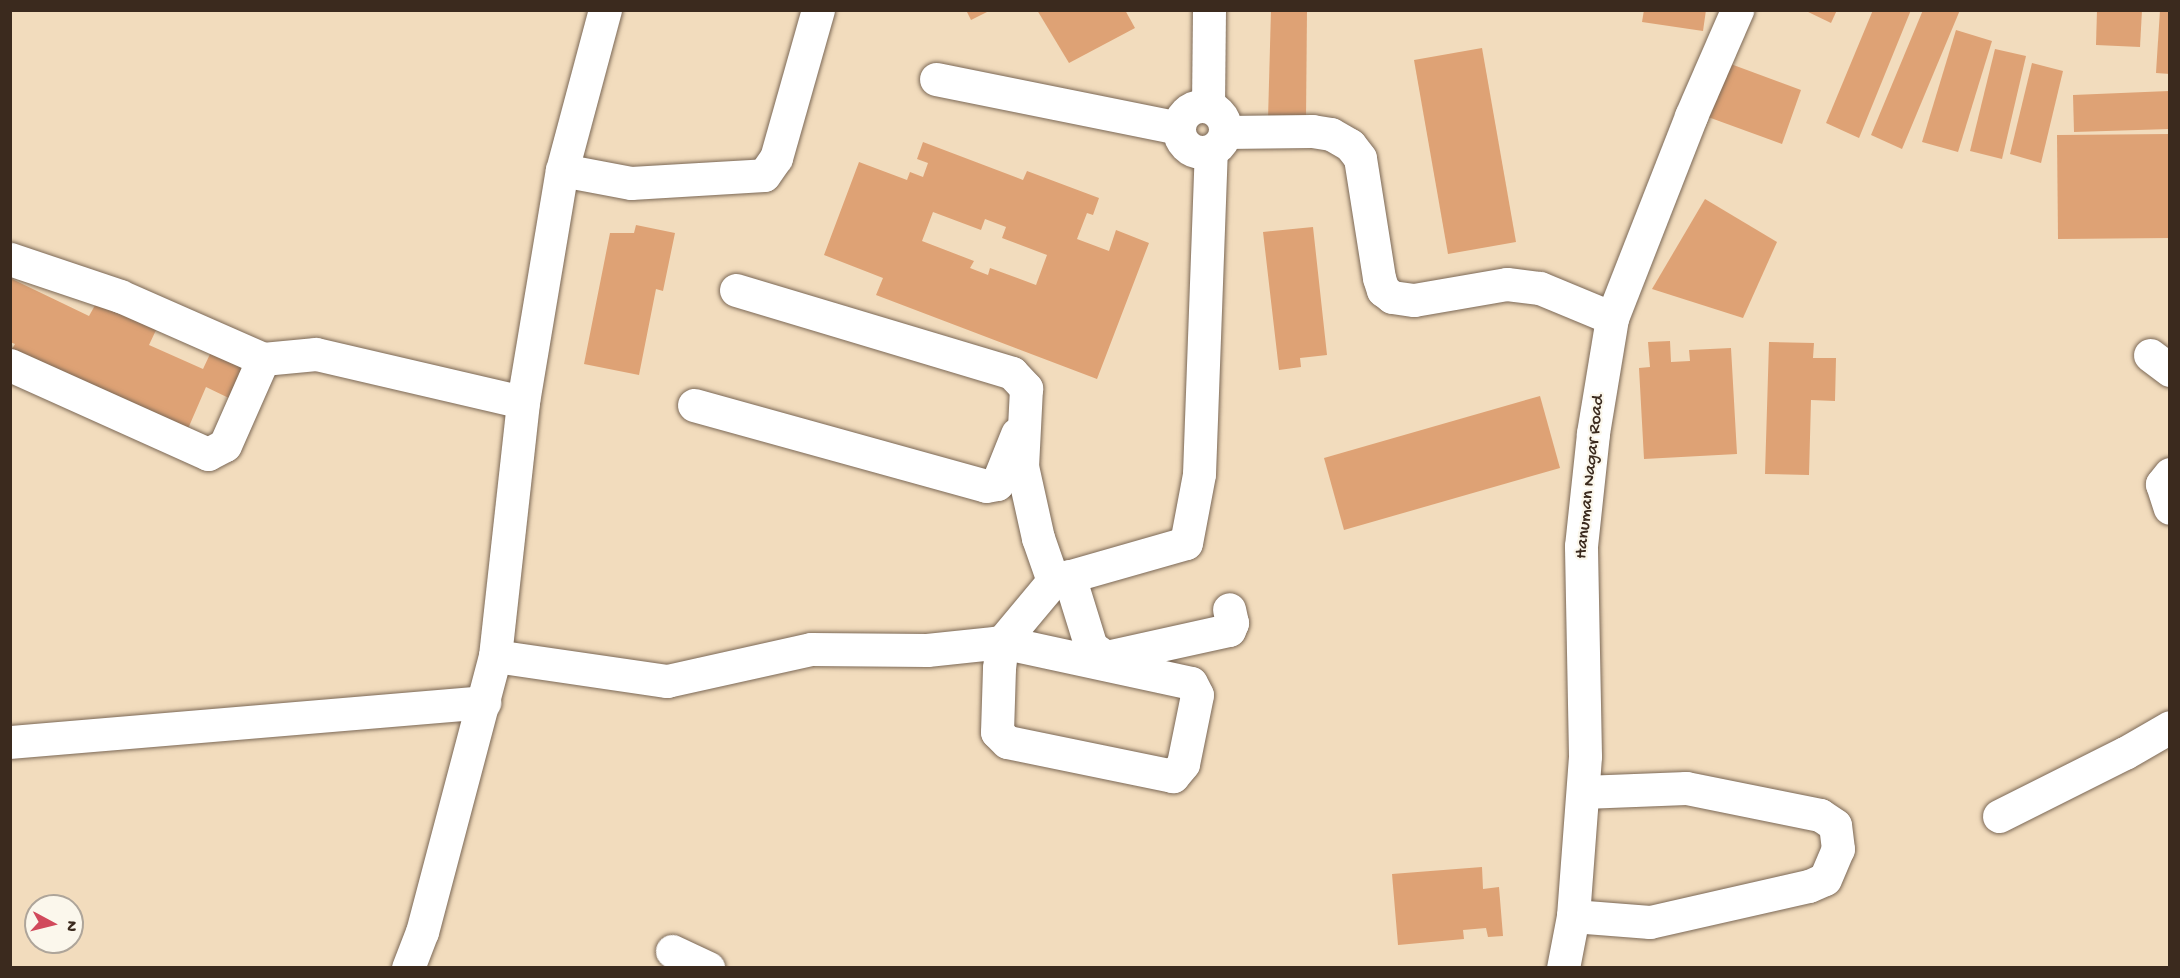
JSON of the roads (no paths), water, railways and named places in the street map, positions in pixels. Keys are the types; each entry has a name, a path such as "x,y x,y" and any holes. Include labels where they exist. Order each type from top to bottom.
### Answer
{"street":[{"path":"408,968 422,932 495,656 523,402 562,170 605,10"},
{"path":"562,170 631,183 764,175 776,158 818,10"},
{"path":"495,656 667,681 811,649 927,650 1002,642 1191,683 1197,695 1179,772 1173,776 1109,765 1095,758 1000,738 997,732 1002,642 1061,578 1186,543 1199,474 1215,130 1209,10"},
{"name":"Hanuman Nagar Road","path":"1563,968 1573,916 1583,792 1581,546 1593,433 1612,318 1691,116 1737,10"},
{"path":"936,79 1179,128 1185,113 1215,130 1312,131 1331,135 1350,145 1360,158 1379,278 1383,290 1392,297 1414,300 1507,284 1540,288 1612,318"},
{"path":"10,259 120,296 263,358 316,354 523,402"},
{"path":"736,290 1012,373 1026,388 1022,466 1038,538 1061,578 1091,647 1106,657 1229,630 1232,623 1229,609"},
{"path":"10,365 208,454 225,445 263,358"},
{"path":"694,405 986,486 997,483 1024,419"},
{"path":"2169,474 2162,484 2169,508"},
{"path":"10,742 484,702"},
{"path":"2000,816 2125,753 2169,727"},
{"path":"1573,916 1650,922 1809,886 1824,879 1838,849 1835,825 1820,815 1686,788 1583,792"},
{"path":"672,951 708,968"}]}
